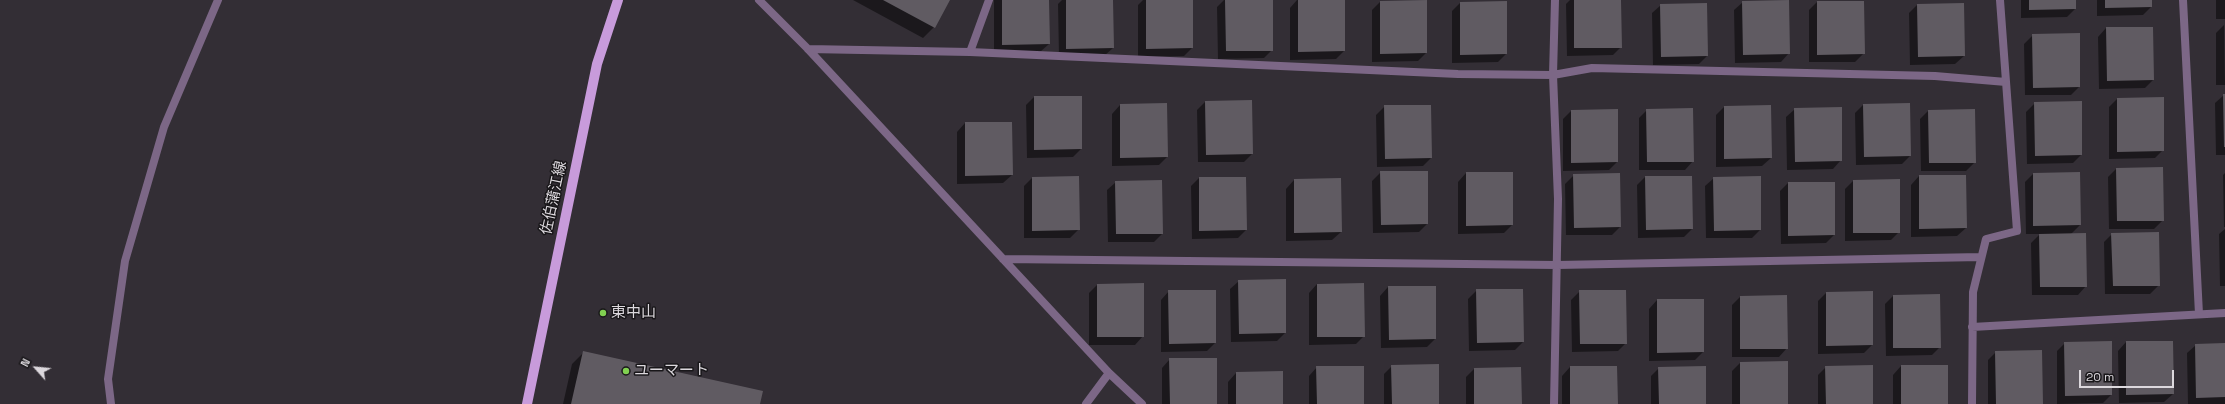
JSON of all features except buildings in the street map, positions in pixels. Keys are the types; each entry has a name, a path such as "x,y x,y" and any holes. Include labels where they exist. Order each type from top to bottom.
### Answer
{"main road":[{"name":"佐伯蒲江線","path":"527,404 597,64 618,0"}],"street":[{"path":"111,404 108,379 125,261 164,127 218,0"},
{"path":"760,0 808,49 1109,373 1142,404"},
{"path":"970,52 989,0"},
{"path":"1554,404 1558,199 1553,75 1555,0"},
{"path":"1972,404 1972,292 1981,257 1986,239 2017,231 2000,0"},
{"path":"2183,0 2199,314"},
{"path":"808,49 970,52 1450,74 1553,75 1592,68 1936,76 2006,82"},
{"path":"1003,259 1556,265 1981,257"},
{"path":"1972,327 2225,313"},
{"path":"1086,404 1109,373"}],"place":[{"name":"東中山","path":"603,313"},
{"name":"ユーマート","path":"626,371"}]}
